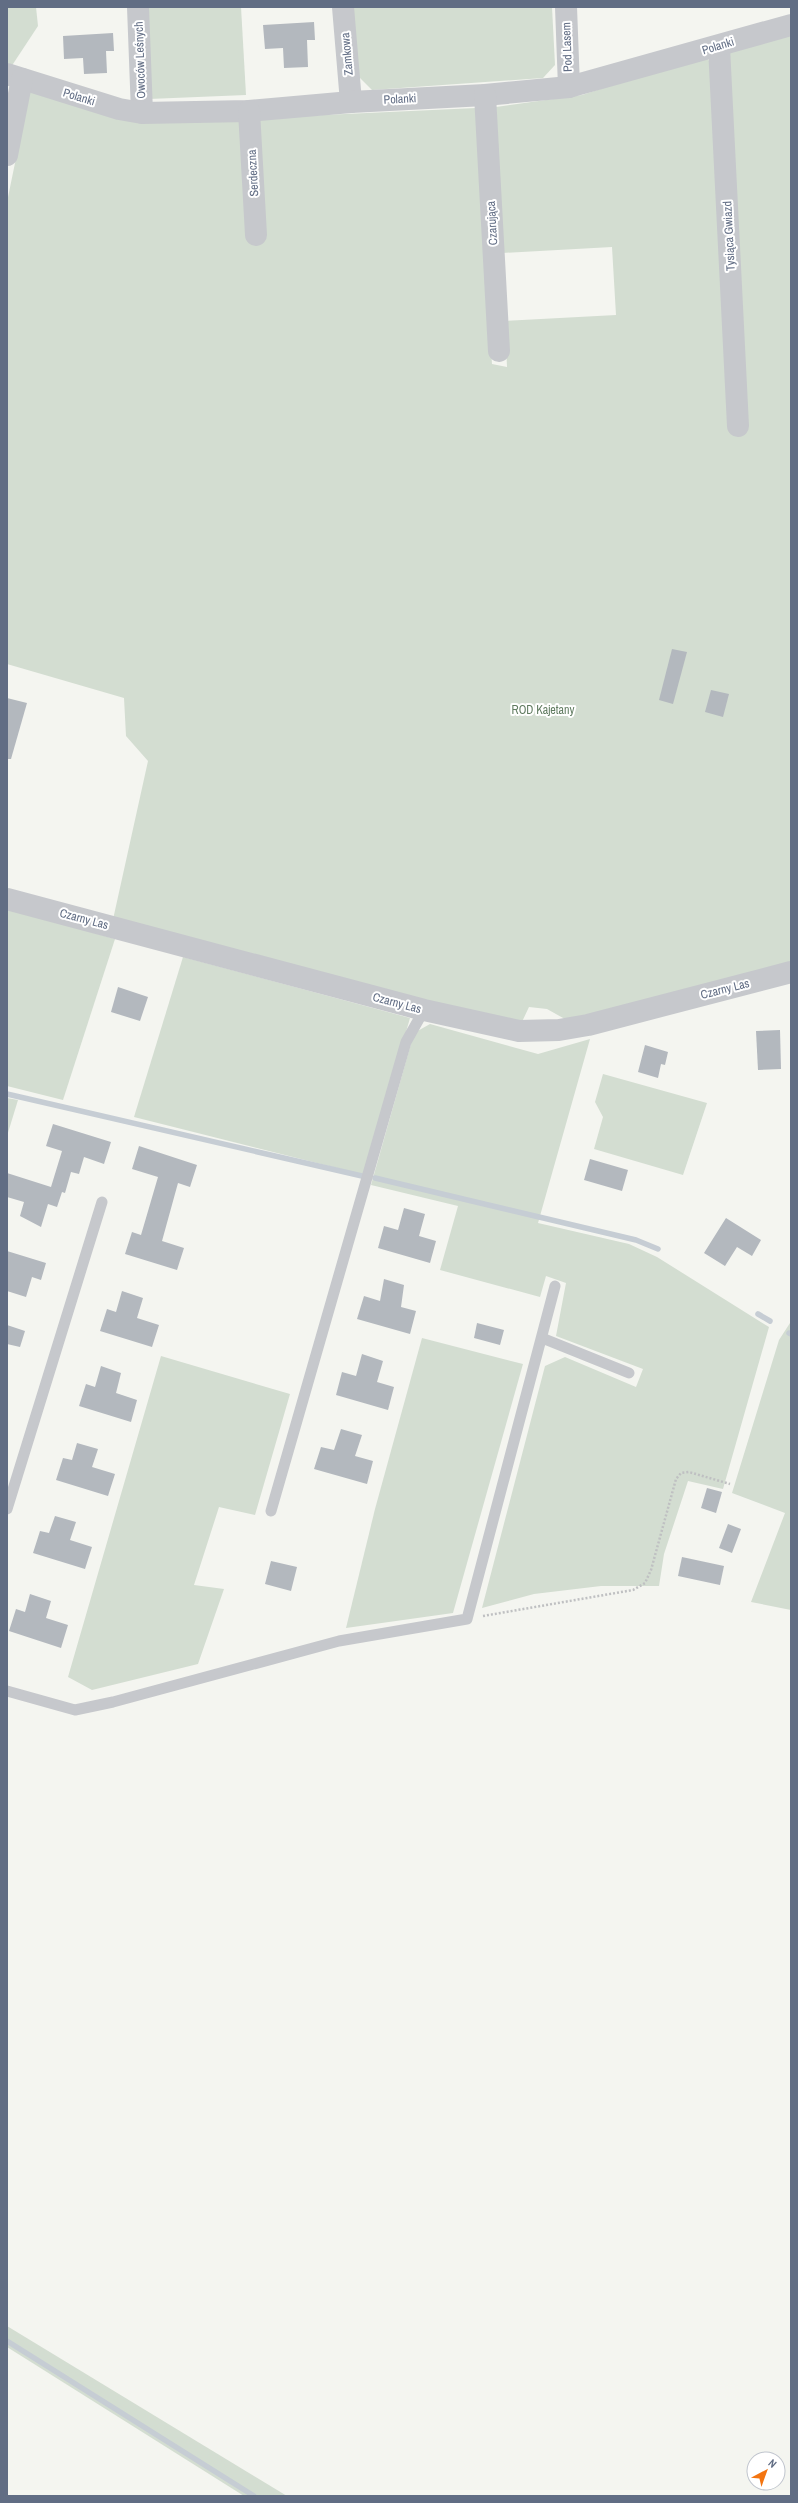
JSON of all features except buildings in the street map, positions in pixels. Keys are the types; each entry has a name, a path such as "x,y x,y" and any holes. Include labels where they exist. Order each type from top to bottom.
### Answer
{"street":[{"name":"Owoców Leśnych","path":"138,7 142,113"},
{"name":"Zamkowa","path":"343,7 351,102"},
{"name":"Pod Lasem","path":"566,7 569,87"},
{"name":"Polanki","path":"15,77 119,109 142,113 249,111 351,102 485,95 569,87 719,47 791,25"},
{"name":"Tysiąca Gwiazd","path":"719,47 738,426"},
{"path":"7,155 15,77"},
{"name":"Czarująca","path":"485,95 499,351"},
{"name":"Serdeczna","path":"249,111 256,235"},
{"name":"Czarny Las","path":"7,899 424,1010 519,1031 560,1030 588,1025 791,972"}],"lane":[{"path":"271,1511 406,1042 424,1010"},
{"path":"7,1509 102,1202"},
{"path":"7,1691 75,1710 339,1641 467,1619 555,1286"},
{"path":"542,1338 630,1372"}],"path":[{"path":"467,1619 633,1590 645,1583 651,1570 676,1479 681,1473 689,1472 730,1484"}],"green space":[{"path":"7,7 36,7 38,26 11,67 7,65"},
{"path":"144,7 241,7 246,95 149,99"},
{"path":"350,7 552,7 555,65 543,78 372,90 357,75"},
{"name":"ROD Kajetany","path":"791,30 791,962 572,1023 547,1009 529,1007 520,1026 112,924 148,761 126,736 124,698 7,664 7,202 30,90 258,118 476,108 484,257 492,364 507,367 505,321 616,315 612,247 502,253 496,107 582,95 704,55 711,63 731,431 747,432 725,49"},
{"path":"7,908 115,939 63,1100 7,1086"},
{"path":"183,957 410,1018 365,1175 134,1117"},
{"path":"430,1024 538,1054 590,1039 538,1223 629,1244 657,1257 769,1327 723,1489 688,1481 664,1554 659,1586 601,1586 534,1594 482,1608 545,1366 565,1357 636,1387 643,1369 556,1336 566,1283 546,1276 540,1297 440,1270 458,1206 371,1185 414,1033"},
{"path":"603,1074 707,1103 683,1175 594,1149 603,1117 595,1102"},
{"path":"7,1098 18,1100 7,1136"},
{"path":"790,1323 791,1610 751,1602 785,1513 732,1493 779,1340"},
{"path":"422,1338 523,1364 453,1613 346,1628 375,1509"},
{"path":"161,1356 290,1394 255,1515 219,1507 194,1585 224,1589 198,1664 92,1690 68,1677"},
{"path":"7,2326 287,2496 244,2496 7,2347"}],"waterway":[{"path":"7,1094 362,1176"},
{"path":"375,1178 636,1240 658,1249"},
{"path":"758,1314 770,1321"},
{"path":"7,2341 254,2496"}]}
